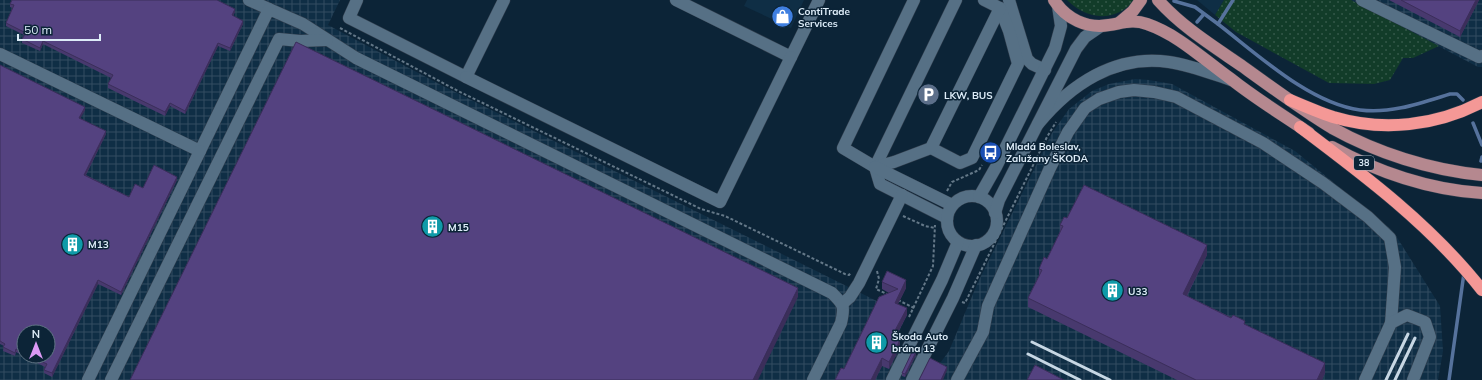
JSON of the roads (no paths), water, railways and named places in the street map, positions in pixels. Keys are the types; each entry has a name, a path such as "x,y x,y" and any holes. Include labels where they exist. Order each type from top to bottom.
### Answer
{"highway":[{"path":"1290,100 1335,117 1366,124 1397,126 1441,119 1466,110 1482,102"},
{"path":"1300,127 1360,172 1426,230 1445,248 1482,290"}],"main road":[{"path":"1120,22 1133,11 1140,0"},
{"name":"38","path":"1158,0 1194,33 1290,100 1334,128 1383,151 1425,165 1482,175"},
{"name":"38","path":"1056,3 1064,12 1077,21 1085,24 1101,26 1134,21 1159,29 1180,40 1231,80 1300,127 1345,154 1379,169 1435,186 1470,193 1482,193"}],"street":[{"path":"249,0 303,24 356,58 832,293 842,304 843,313 841,323 813,380"},
{"path":"358,0 349,18 720,202 819,0"},
{"path":"466,77 504,0"},
{"path":"676,0 791,57"},
{"path":"914,0 842,148 875,167 952,206"},
{"path":"947,218 880,184 875,167 956,0"},
{"path":"984,0 1004,4"},
{"path":"1362,0 1481,57"},
{"path":"979,197 996,168 1056,48 1060,34 1061,20 1056,3"},
{"path":"875,167 894,162 931,148 1004,4"},
{"path":"931,148 960,164 972,158 1018,64 1004,4"},
{"path":"1004,4 1027,59 1032,64 1045,70"},
{"path":"88,380 269,9"},
{"path":"995,213 1038,124 1081,41 1092,31 1101,26"},
{"path":"94,367 112,378 279,39 300,41 327,40"},
{"path":"0,54 200,151"},
{"path":"1038,124 1060,101 1084,82 1104,70 1117,65 1144,61 1169,62 1181,64 1231,80"},
{"path":"957,380 983,332 988,306 1050,168 1068,132 1085,108 1100,99 1119,92 1134,90 1154,92 1176,97 1263,143 1323,183 1368,218 1390,238 1394,268 1391,324 1365,380"},
{"path":"842,304 850,297 859,283 902,196"},
{"path":"964,197 979,197 992,206 995,213 996,227 989,239 976,246 970,246 958,242 953,238 949,232 947,218 952,206 964,197"},
{"path":"892,380 942,280 958,242"},
{"path":"912,380 953,298 976,246"},
{"path":"142,270 161,279"},
{"path":"1391,324 1407,315 1425,322 1430,337 1413,380"}],"waterway":[{"path":"1233,0 1218,24 1284,76 1322,98 1341,106 1372,111 1406,107 1450,94 1457,94 1463,100"},
{"path":"1174,1 1195,7 1218,24"},
{"path":"1197,22 1204,14"},
{"path":"1473,123 1482,145"},
{"path":"1481,161 1482,157"},
{"path":"1449,380 1464,273"}],"railway":[{"path":"1386,380 1408,334"},
{"path":"1395,380 1415,338"},
{"path":"1032,342 1110,380"},
{"path":"1028,354 1080,380"}],"place":[{"name":"ContiTrade Services","path":"782,17"},
{"name":"LKW, BUS","path":"928,95"},
{"name":"Mladá Boleslav, Zalužany ŠKODA","path":"991,152"},
{"name":"M15","path":"432,227"},
{"name":"M13","path":"73,244"},
{"name":"U33","path":"1112,291"},
{"name":"Škoda Auto brána 13","path":"877,342"}]}
